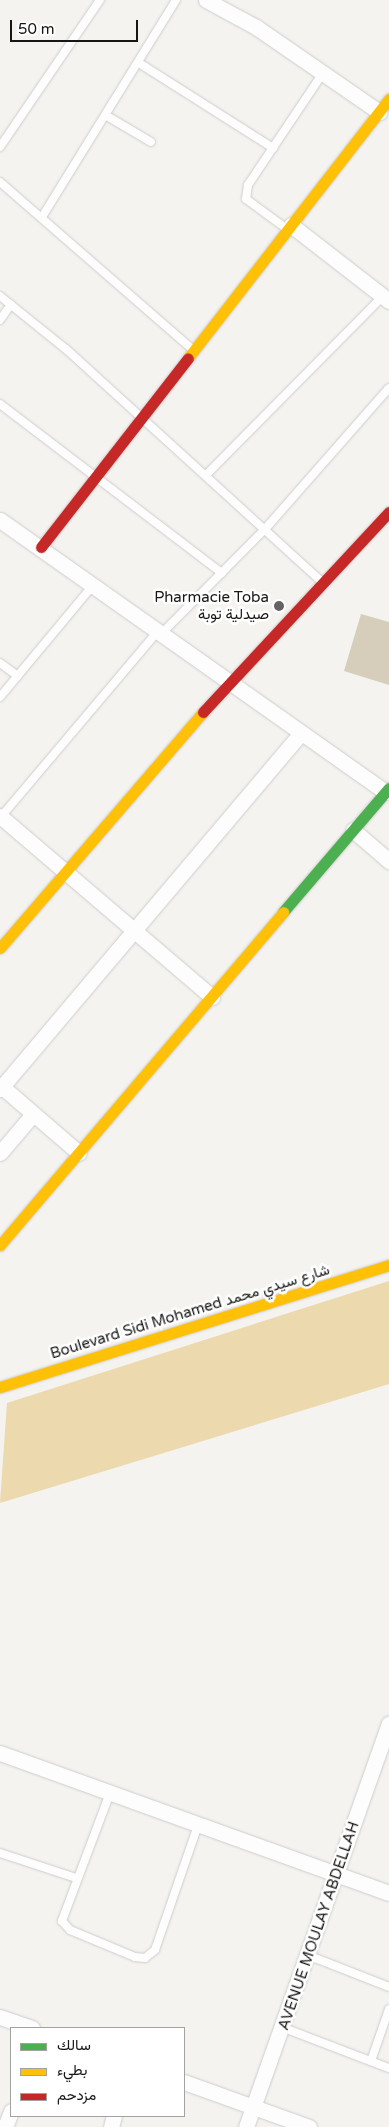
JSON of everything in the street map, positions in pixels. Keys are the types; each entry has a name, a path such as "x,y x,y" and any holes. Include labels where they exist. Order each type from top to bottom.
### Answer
{"street":[{"path":"206,0 323,73 379,112"},
{"path":"41,547 138,416 194,351 389,99"},
{"path":"289,228 386,299"},
{"path":"0,948 228,682 324,583 389,512"},
{"path":"0,520 161,631 228,682 301,733 388,790 0,1245"},
{"path":"79,1153 1,1087 301,733"},
{"path":"0,817 212,997"},
{"path":"353,830 389,861"},
{"path":"0,1153 33,1114"},
{"name":"Boulevard Sidi Mohamed شارع سيدي محمد","path":"0,1387 389,1264"},
{"name":"AVENUE MOULAY ABDELLAH","path":"246,2127 310,1956 389,1725"},
{"path":"0,1753 389,1893"},
{"path":"0,2017 29,2027"},
{"path":"185,2082 309,2127"},
{"path":"5,2127 10,2114"}],"lane":[{"path":"0,147 100,0"},
{"path":"42,217 107,116 176,0"},
{"path":"139,63 274,148"},
{"path":"289,228 246,199 248,185 323,73"},
{"path":"107,116 151,142"},
{"path":"0,182 194,351"},
{"path":"0,296 12,304 266,528 324,583"},
{"path":"206,475 386,299"},
{"path":"0,320 12,304"},
{"path":"0,817 161,631 266,528 389,388"},
{"path":"0,404 93,477 222,573"},
{"path":"0,697 94,584"},
{"path":"0,663 18,676"},
{"path":"110,1793 62,1915 65,1927 145,1958 163,1932 198,1825"},
{"path":"0,1853 76,1878"},
{"path":"310,1956 389,1987"},
{"path":"371,2061 389,2010"},
{"path":"284,2028 389,2068"}],"shaded area":[{"path":"389,1281 389,1384 0,1503 7,1403"}],"building":[{"path":"361,614 389,622 389,685 344,671"}],"traffic: fast":[{"path":"283,912 389,788"}],"traffic: slow":[{"path":"188,358 389,99"},
{"path":"0,948 203,712"},
{"path":"0,1245 283,912"},
{"path":"0,1387 389,1265"}],"traffic: jam":[{"path":"41,547 188,358"},
{"path":"203,712 389,512"}],"place":[{"name":"Pharmacie Toba صيدلية توبة","path":"279,606"}]}
